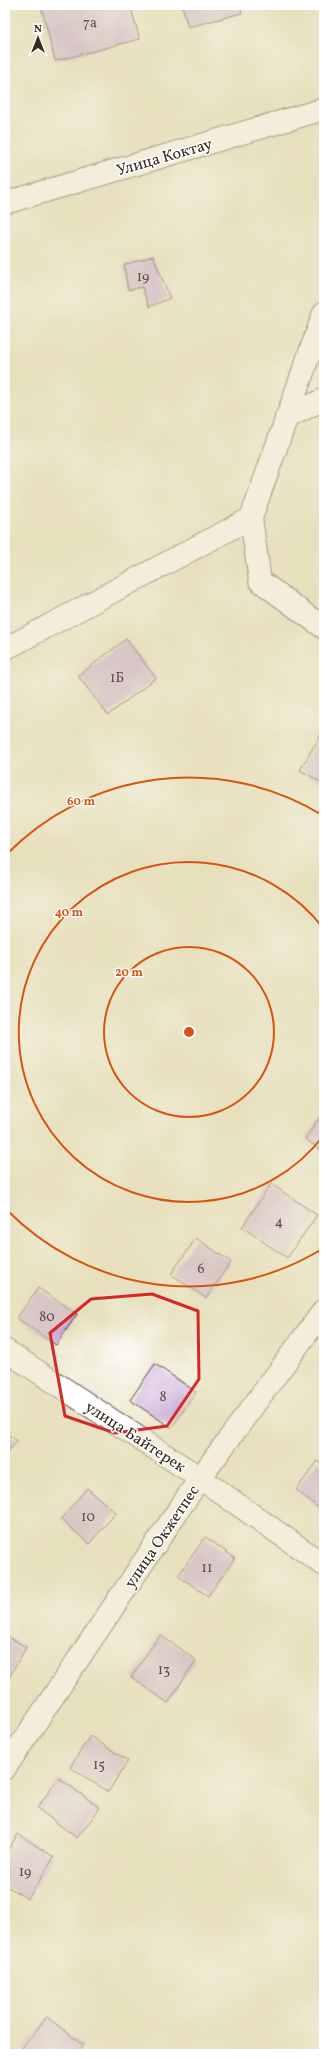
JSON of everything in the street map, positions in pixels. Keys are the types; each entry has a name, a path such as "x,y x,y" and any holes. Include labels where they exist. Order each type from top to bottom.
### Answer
{"street":[{"name":"Улица Коктау","path":"5,203 324,109"},
{"path":"324,313 251,518 260,581 324,628"},
{"path":"286,418 324,399"},
{"path":"5,649 251,518"},
{"name":"улица Окжетпес","path":"5,1768 200,1478 324,1310"},
{"name":"улица Байтерек","path":"5,1350 200,1478 324,1565"}],"highlighted area":[{"path":"152,1294 198,1311 199,1379 167,1426 115,1433 65,1416 50,1333 91,1299"}],"building":[{"path":"41,5 130,5 140,39 55,61"},
{"path":"182,5 240,5 242,13 188,27"},
{"path":"153,256 170,298 149,307 142,287 128,290 124,265"},
{"path":"126,639 156,678 108,715 78,676"},
{"path":"324,729 324,784 300,770"},
{"path":"324,1111 324,1152 305,1139"},
{"path":"271,1184 317,1215 287,1258 242,1227"},
{"path":"196,1238 231,1262 206,1298 171,1274"},
{"path":"38,1288 77,1314 56,1345 17,1318"},
{"path":"155,1364 196,1392 172,1428 130,1400"},
{"path":"5,1432 17,1441 5,1455"},
{"path":"318,1461 324,1466 324,1512 296,1490"},
{"path":"87,1488 116,1513 89,1544 61,1519"},
{"path":"205,1537 235,1558 208,1596 178,1576"},
{"path":"5,1635 26,1647 5,1685"},
{"path":"160,1635 196,1660 168,1703 131,1677"},
{"path":"90,1736 128,1761 108,1792 70,1767"},
{"path":"59,1778 100,1808 77,1838 37,1808"},
{"path":"18,1834 54,1857 28,1899 5,1885 5,1855"},
{"path":"47,2017 83,2045 76,2054 29,2054 22,2048"}]}
